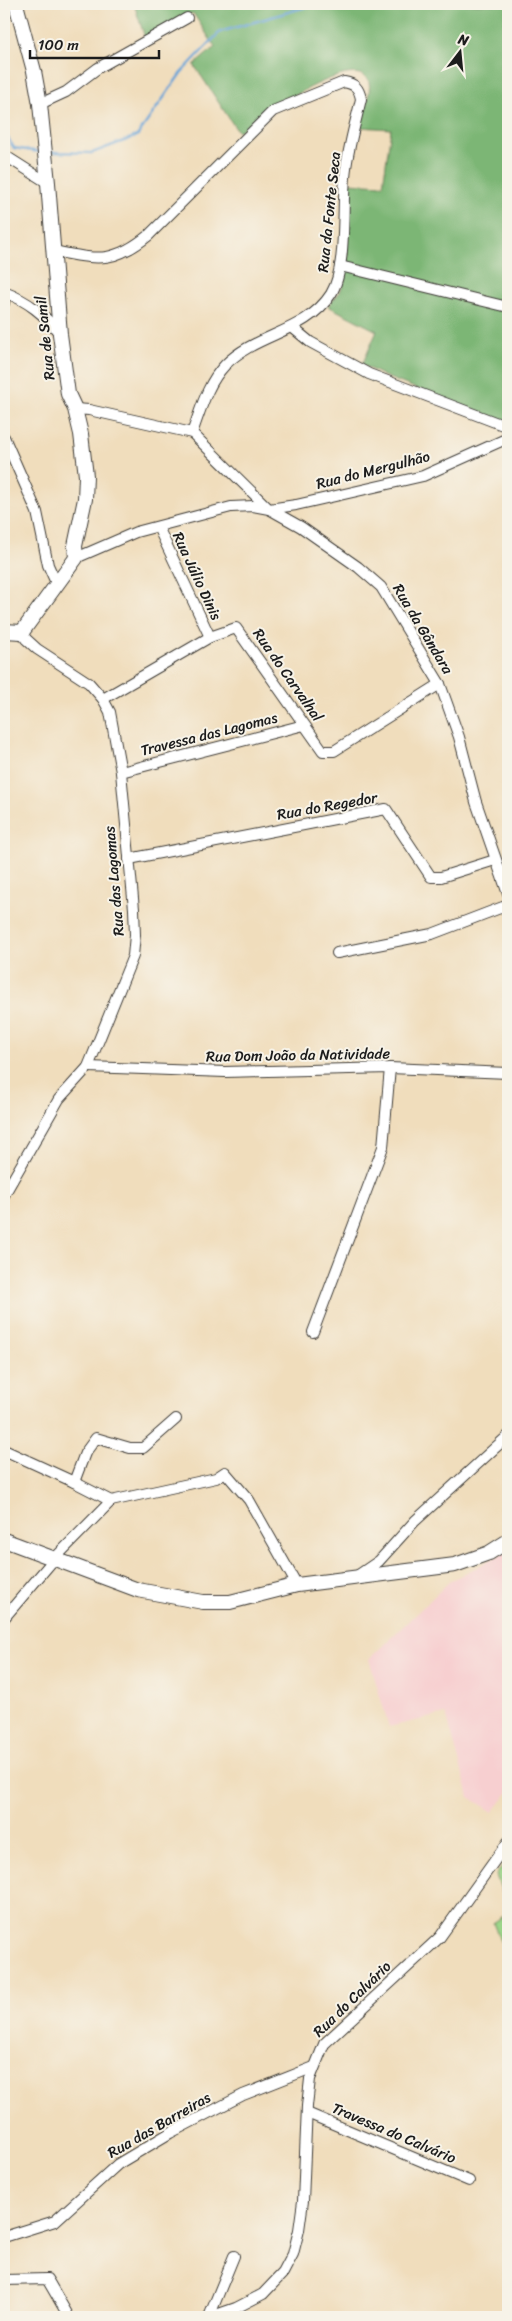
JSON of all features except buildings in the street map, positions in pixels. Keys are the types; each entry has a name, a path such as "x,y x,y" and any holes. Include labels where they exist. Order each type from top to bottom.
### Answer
{"street":[{"name":"Rua de Samil","path":"16,4 34,71 40,104 60,334 68,394 75,409 81,434 86,476 85,498 75,546 76,558"},
{"path":"40,104 66,92 98,68 187,18"},
{"name":"Rua da Fonte Seca","path":"53,251 95,258 113,257 131,249 149,235 273,111 344,82 353,84 359,90 360,99 345,176 338,280 330,295 309,318 293,328 269,336 244,351 226,365 210,385 192,433"},
{"path":"4,155 48,183"},
{"path":"340,266 508,307"},
{"path":"4,296 22,299 38,310 60,334"},
{"path":"293,328 310,342 369,374 508,427"},
{"path":"75,409 89,410 192,433 269,509"},
{"path":"4,437 37,512 48,565 57,585"},
{"name":"Rua do Mergulhão","path":"269,509 296,505 423,476 508,438"},
{"name":"Rua da Gândara","path":"76,558 126,535 231,507 253,506 269,509 329,546 381,587 440,684 459,737 495,860 508,894"},
{"name":"Rua Júlio Dinis","path":"158,527 210,637"},
{"path":"4,631 22,632 76,558"},
{"name":"Rua do Carvalhal","path":"103,699 210,637 236,628 324,751 334,751 440,684"},
{"name":"Rua das Lagomas","path":"4,1195 60,1099 88,1067 133,956 134,909 121,772 110,712 103,699 89,683 37,649 22,632"},
{"name":"Travessa das Lagomas","path":"121,772 304,725"},
{"name":"Rua do Regedor","path":"129,859 386,809 431,877 441,877 495,860"},
{"path":"337,953 432,934 508,905"},
{"name":"Rua Dom João da Natividade","path":"88,1067 225,1072 390,1068 508,1073"},
{"path":"313,1332 383,1146 390,1068"},
{"path":"74,1482 85,1454 96,1438 130,1448 143,1448 176,1419"},
{"path":"358,1576 379,1561 415,1522 508,1436"},
{"path":"4,1450 111,1501"},
{"path":"4,1618 55,1558 111,1501 216,1478 225,1472 249,1500 297,1585"},
{"path":"4,1540 138,1590 203,1602 230,1602 297,1585 454,1565 489,1553 508,1541"},
{"name":"Rua do Calvário","path":"209,2317 236,2308 263,2294 283,2273 293,2254 303,2201 310,2079 324,2044 440,1937 508,1842"},
{"name":"Rua das Barreiras","path":"4,2237 55,2221 118,2164 170,2133 243,2095 314,2067"},
{"name":"Travessa do Calvário","path":"307,2113 469,2181"},
{"path":"209,2317 234,2256"},
{"path":"4,2280 47,2279 69,2317"}],"shaded area":[{"path":"508,1551 508,1793 493,1812 469,1797 446,1714 389,1727 369,1659 450,1581"}],"green space":[{"path":"134,4 508,4 508,424 386,377 362,365 377,331 328,306 340,292 346,277 349,183 383,185 391,129 359,127 368,98 369,82 360,74 345,74 326,80 283,102 238,132 194,65 215,47 193,13 145,38"},
{"path":"508,1859 508,1909 496,1875"},
{"path":"508,1913 508,1959 493,1923"}],"waterway":[{"path":"50,152 92,153 137,136 181,73 220,32 316,4"},
{"path":"4,132 14,148 40,152"}]}
